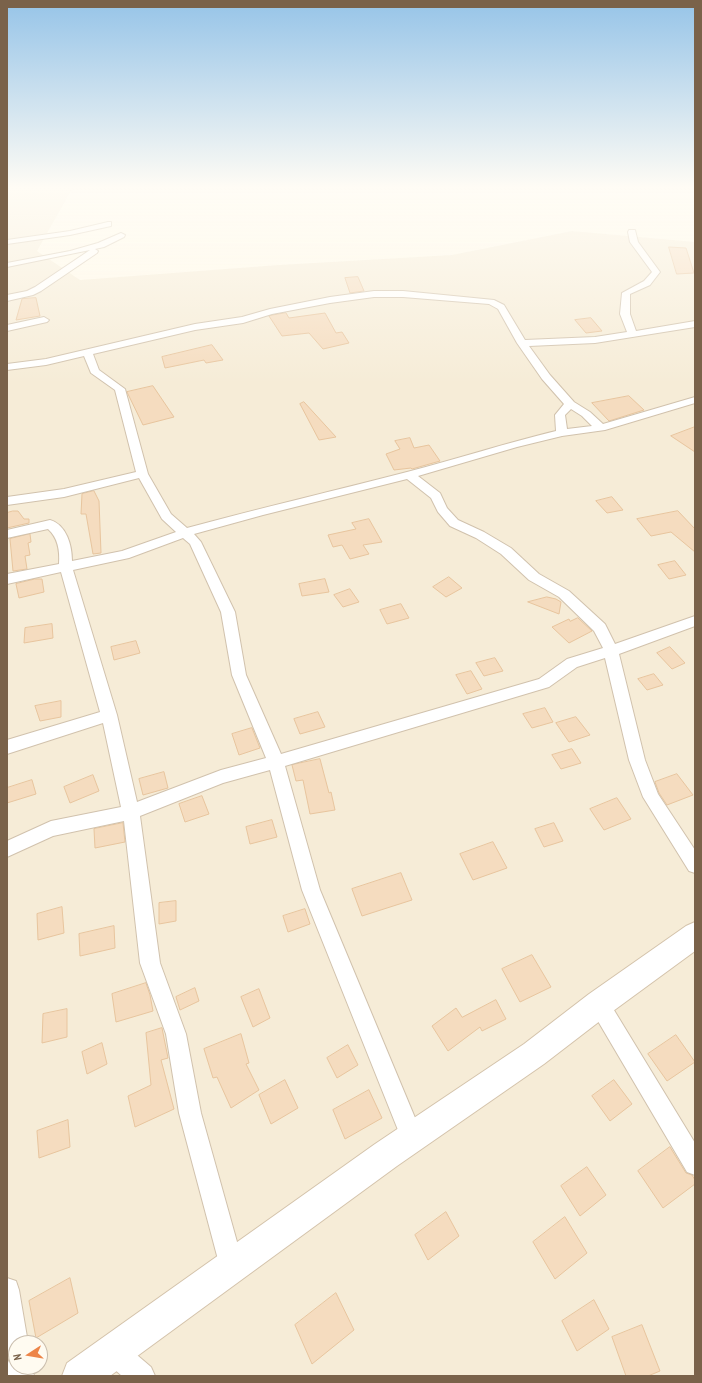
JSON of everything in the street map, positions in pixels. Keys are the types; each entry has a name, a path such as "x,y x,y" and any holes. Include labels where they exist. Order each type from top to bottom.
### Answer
{"main road":[{"path":"80,1376 412,1137 534,1054 598,1004 695,935"}],"street":[{"path":"7,265 67,254"},
{"path":"7,298 30,293 38,289 89,254"},
{"path":"632,334 624,314 626,293 645,285 653,278 656,272 642,254"},
{"path":"7,367 46,362 195,327 243,320 270,312 322,301 374,294 403,294 491,302 501,306 522,344 546,377 570,404 586,414 601,428"},
{"path":"7,328 44,320"},
{"path":"522,344 595,340 695,324"},
{"path":"88,353 95,371 120,389 142,474 166,516 195,542 228,612 239,675 276,762 311,890 412,1137"},
{"path":"7,579 66,568 124,554 185,533 260,512 409,475 499,448 562,433 601,428 695,400"},
{"path":"562,433 560,415 570,404"},
{"path":"7,501 64,493 142,474"},
{"path":"409,475 424,485 436,496 442,509 454,523 480,535 506,551 534,577 564,594 600,628 610,651 637,760 651,797 695,865"},
{"path":"7,534 50,524 59,531 66,550 66,568 109,715 131,812 150,964 176,1034 190,1113 232,1267"},
{"path":"7,850 51,829 131,812 221,777 544,683 572,662 610,651 695,621"},
{"path":"7,747 109,715"},
{"path":"598,1004 695,1164"},
{"path":"7,1290 14,1335"},
{"path":"114,1352 142,1376"}],"shaded area":[{"path":"7,254 41,254 80,280 459,254 695,254 695,1376 7,1376"}],"building":[{"path":"671,254 688,254 694,273 677,274"},
{"path":"358,277 364,291 350,293 345,278"},
{"path":"36,298 40,316 16,320 22,299"},
{"path":"286,313 289,318 325,313 336,333 342,332 349,343 323,349 309,333 282,336 269,316"},
{"path":"591,318 602,331 586,333 575,320"},
{"path":"212,345 223,360 206,363 204,360 165,368 162,357"},
{"path":"153,386 174,417 143,425 127,392"},
{"path":"629,396 644,410 609,421 592,403"},
{"path":"304,402 336,437 319,440 300,404"},
{"path":"695,427 695,452 671,436"},
{"path":"410,438 414,448 429,445 440,461 412,469 394,470 386,454 400,449 395,441"},
{"path":"94,491 99,501 101,553 93,554 86,514 81,514 82,494"},
{"path":"612,497 623,510 607,513 596,501"},
{"path":"18,511 24,519 29,519 29,523 7,528 7,513"},
{"path":"678,511 695,529 695,552 671,532 651,536 637,519"},
{"path":"369,519 382,542 363,545 369,554 350,559 342,545 333,547 328,535 356,529 352,523"},
{"path":"30,534 31,542 28,543 30,555 25,556 27,569 13,571 10,539"},
{"path":"675,561 686,575 669,579 658,565"},
{"path":"449,577 462,588 446,597 433,587"},
{"path":"35,579 42,579 44,592 19,598 16,584"},
{"path":"325,579 329,592 302,596 299,584"},
{"path":"350,589 359,602 343,607 334,595"},
{"path":"547,597 561,602 559,614 528,602"},
{"path":"401,604 409,618 387,624 380,610"},
{"path":"578,618 592,631 569,643 552,627 569,619 570,621"},
{"path":"52,624 53,638 24,643 25,628"},
{"path":"136,641 140,653 114,660 111,647"},
{"path":"670,647 685,663 672,669 657,653"},
{"path":"495,658 503,671 484,676 476,663"},
{"path":"471,671 482,689 467,694 456,675"},
{"path":"654,674 663,685 647,690 638,679"},
{"path":"61,701 61,717 40,721 35,706"},
{"path":"545,708 553,722 532,728 523,714"},
{"path":"318,712 325,727 300,734 294,719"},
{"path":"576,717 590,735 569,742 556,723"},
{"path":"252,728 260,748 239,755 232,734"},
{"path":"572,749 581,763 561,769 552,755"},
{"path":"320,759 329,793 331,792 335,810 310,814 303,780 296,781 292,765"},
{"path":"164,772 168,788 143,795 139,779"},
{"path":"677,774 693,795 667,805 659,793 655,782"},
{"path":"93,775 99,791 70,803 64,787"},
{"path":"32,780 36,794 7,803 7,788"},
{"path":"202,796 209,814 185,822 179,804"},
{"path":"617,798 631,819 604,830 590,809"},
{"path":"272,820 277,837 250,844 246,827"},
{"path":"123,823 125,842 95,848 94,829"},
{"path":"554,823 563,841 544,847 535,829"},
{"path":"493,842 507,868 473,880 460,854"},
{"path":"401,873 412,900 362,916 352,889"},
{"path":"176,901 176,921 159,924 159,903"},
{"path":"62,907 64,933 38,940 37,914"},
{"path":"305,909 310,924 288,932 283,916"},
{"path":"114,926 115,948 80,956 79,934"},
{"path":"532,955 551,987 520,1002 502,969"},
{"path":"146,983 153,1011 116,1022 112,994"},
{"path":"195,988 199,1001 180,1010 176,997"},
{"path":"259,989 270,1018 253,1027 241,997"},
{"path":"496,1000 506,1019 482,1031 480,1027 448,1051 432,1026 456,1008 462,1017"},
{"path":"67,1009 67,1037 42,1043 43,1014"},
{"path":"162,1028 168,1058 161,1060 174,1109 135,1127 128,1096 151,1085 146,1033"},
{"path":"241,1034 249,1063 246,1064 259,1090 231,1108 217,1077 213,1078 204,1049"},
{"path":"676,1035 695,1062 667,1081 648,1054"},
{"path":"102,1043 107,1064 87,1074 82,1052"},
{"path":"348,1045 358,1065 337,1078 327,1058"},
{"path":"285,1080 298,1108 271,1124 259,1095"},
{"path":"614,1080 632,1104 610,1121 592,1096"},
{"path":"369,1090 382,1118 345,1139 333,1110"},
{"path":"68,1120 70,1147 39,1158 37,1131"},
{"path":"670,1147 686,1173 692,1175 695,1180 695,1184 663,1208 638,1171"},
{"path":"587,1167 606,1195 580,1216 561,1186"},
{"path":"446,1212 459,1236 428,1260 415,1235"},
{"path":"565,1217 587,1253 555,1279 533,1242"},
{"path":"70,1278 78,1313 41,1335 35,1335 29,1301"},
{"path":"336,1293 354,1330 312,1364 295,1325"},
{"path":"594,1300 609,1329 577,1351 562,1321"},
{"path":"642,1325 660,1371 648,1376 626,1376 612,1337"}]}
